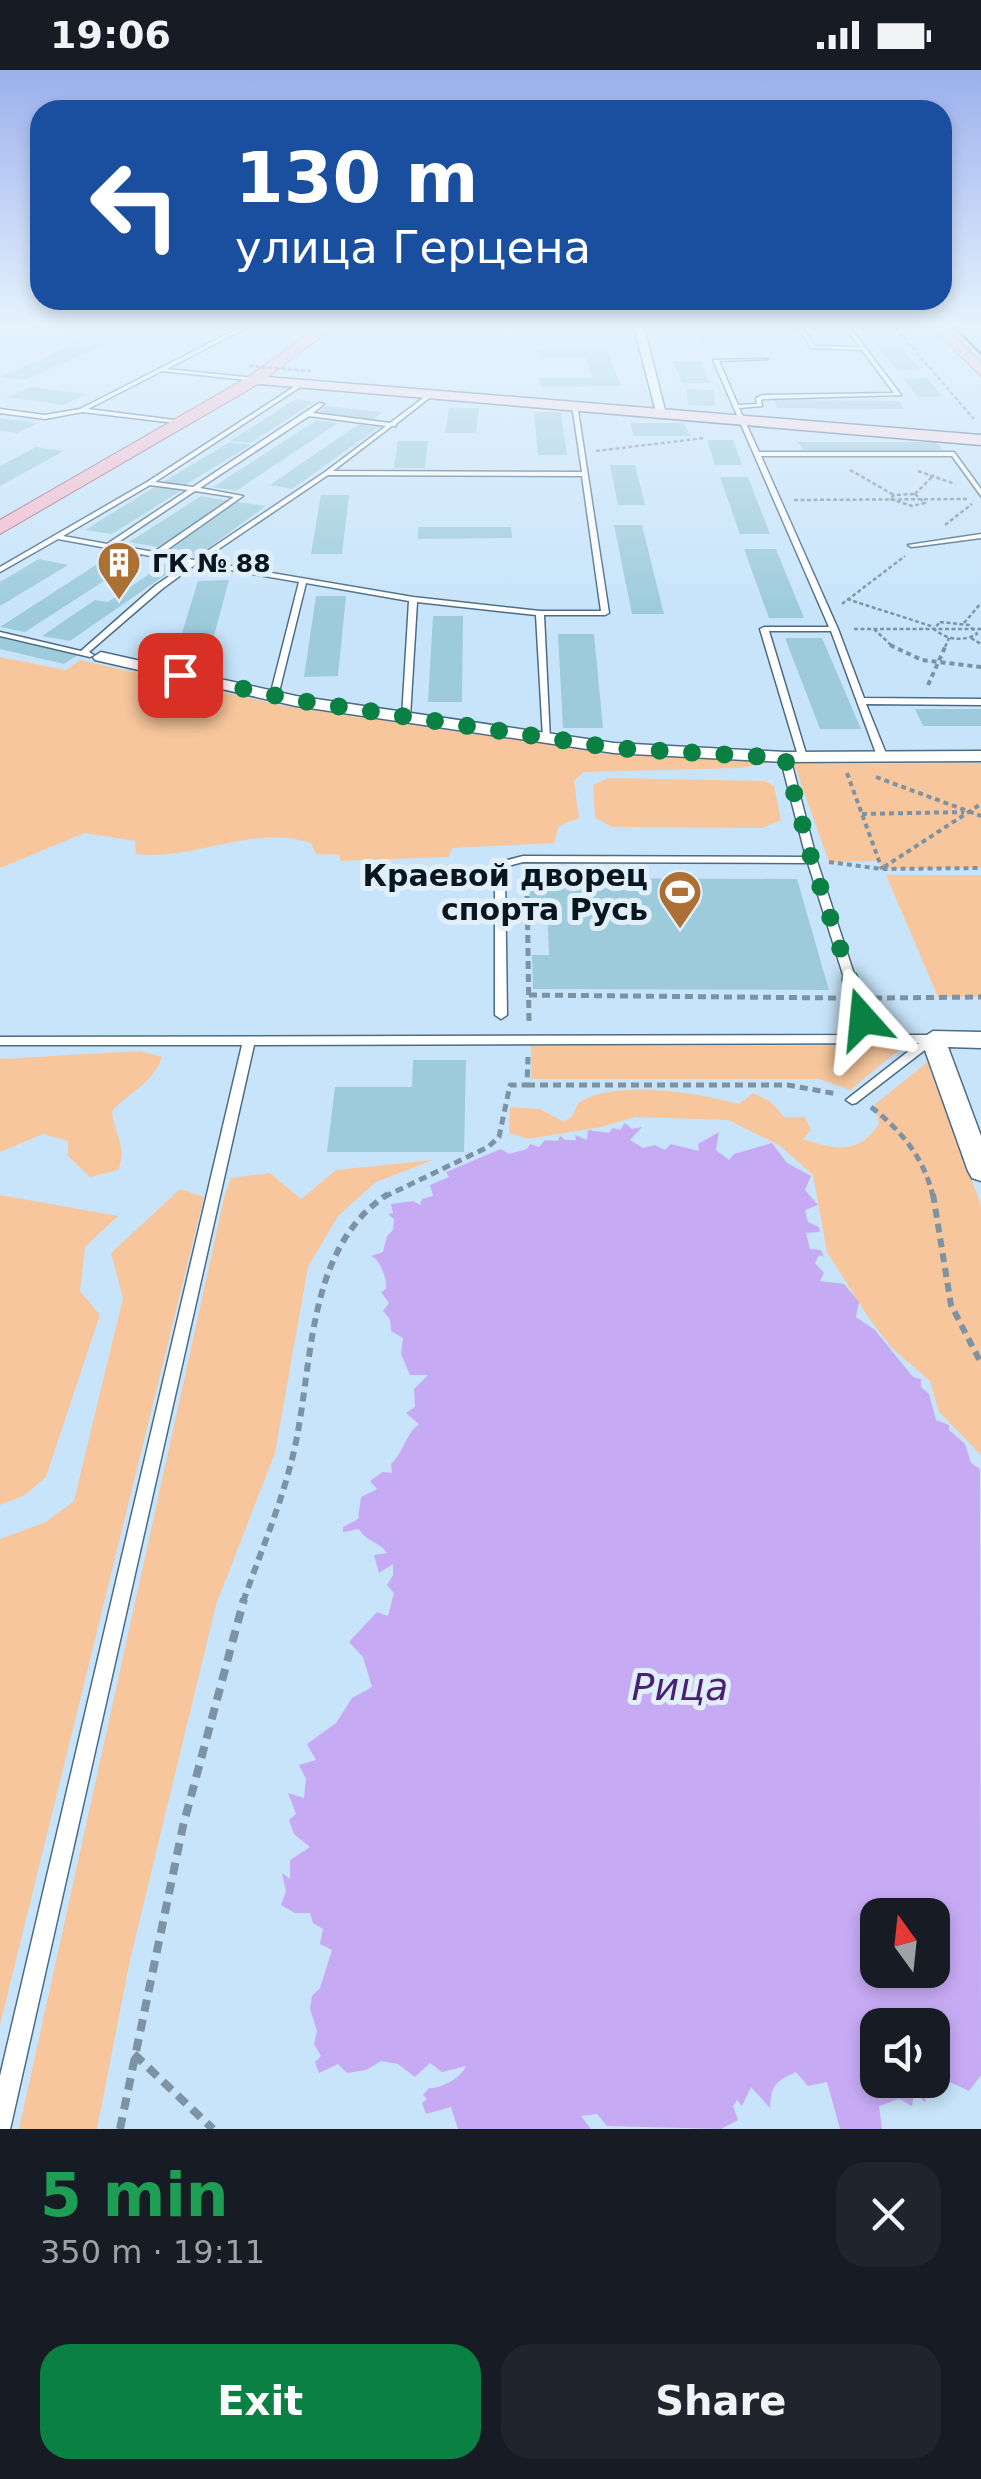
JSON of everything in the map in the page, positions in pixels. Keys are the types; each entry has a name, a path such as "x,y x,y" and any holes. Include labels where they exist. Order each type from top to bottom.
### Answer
{"main road":[{"path":"0,528 187,419"},
{"path":"794,419 981,440"}],"street":[{"path":"92,655 274,696 614,748 794,758 981,756"},
{"path":"981,1040 932,1040 981,1171"}],"lane":[{"path":"152,419 182,423"},
{"path":"0,570 148,483 243,419"},
{"path":"110,545 300,419"},
{"path":"344,419 394,426"},
{"path":"0,634 92,655 159,587 402,419"},
{"path":"57,537 413,600 540,613 597,614 606,611 577,419"},
{"path":"742,419 834,629 882,756"},
{"path":"758,454 954,454 979,494"},
{"path":"327,473 586,474"},
{"path":"148,483 240,496 156,554"},
{"path":"911,545 981,536"},
{"path":"274,696 302,583"},
{"path":"406,717 413,600"},
{"path":"540,613 548,738"},
{"path":"834,629 764,629 794,758 812,860 870,1040"},
{"path":"861,701 981,702"},
{"path":"501,1015 500,872 504,864 522,859 812,860"},
{"path":"0,2125 249,1040"},
{"path":"0,1041 932,1040"},
{"path":"852,1100 932,1040"}],"path":[{"path":"915,494 954,454"},
{"path":"863,468 851,470 912,506 925,499 979,494"},
{"path":"906,470 934,475 979,494"},
{"path":"778,500 915,494 925,499"},
{"path":"817,590 934,628 949,638 971,638 981,644"},
{"path":"964,623 981,603"},
{"path":"934,628 940,622 964,623 978,629"},
{"path":"834,629 978,629"},
{"path":"874,629 900,651 938,664 981,667"},
{"path":"971,638 978,629"},
{"path":"921,701 949,638"},
{"path":"882,869 843,764 969,812"},
{"path":"882,869 981,804"},
{"path":"862,814 981,814"},
{"path":"526,860 530,995 527,1085"},
{"path":"812,860 882,869 981,868"},
{"path":"530,995 981,997"},
{"path":"120,2129 228,1646 293,1459 314,1323 328,1272 353,1225 389,1191 488,1147 499,1137 510,1085 788,1085 827,1090 871,1107 896,1125 918,1157 932,1190 952,1305 981,1363"},
{"path":"134,2054 213,2129"}],"shaded area":[{"path":"0,657 66,670 80,660 285,706 612,754 779,761 741,768 584,772 574,781 579,818 559,826 554,843 452,848 449,857 340,861 340,855 316,854 311,843 289,838 246,840 159,855 136,854 135,841 85,833 0,868"},
{"path":"981,763 981,868 882,869 878,861 829,862 794,764"},
{"path":"609,778 765,781 774,786 781,820 762,828 612,827 595,818 593,785"},
{"path":"886,875 981,875 981,997 938,997"},
{"path":"905,1045 850,1090 819,1079 531,1079 531,1046"},
{"path":"140,1051 162,1057 147,1080 112,1111 121,1147 118,1170 90,1177 68,1156 68,1141 43,1134 0,1152 0,1059"},
{"path":"930,1060 981,1206 981,1455 939,1412 930,1381 893,1349 870,1320 827,1252 813,1175 779,1145 728,1120 635,1117 528,1139 509,1133 510,1107 540,1109 564,1122 573,1115 578,1103 613,1091 680,1092 739,1104 753,1093 771,1102 784,1117 805,1117 811,1130 803,1139 844,1147 871,1134 879,1124 875,1104"},
{"path":"433,1160 376,1182 338,1216 308,1267 275,1453 216,1605 130,1960 97,2129 19,2129 231,1178 270,1173 301,1199 336,1170"},
{"path":"180,1189 204,1197 0,2025 0,1539 46,1522 74,1501 123,1298 111,1253"},
{"path":"0,1195 118,1216 85,1247 80,1291 100,1315 46,1477 25,1495 0,1505"}],"water":[{"name":"Рица","path":"625,1123 632,1129 642,1127 630,1140 643,1148 655,1145 665,1150 671,1144 699,1151 698,1144 719,1132 716,1150 729,1160 734,1154 772,1143 787,1163 811,1176 805,1190 818,1205 805,1210 808,1222 819,1227 820,1232 806,1233 810,1249 821,1250 824,1257 819,1255 815,1263 824,1273 820,1281 844,1284 859,1302 856,1317 875,1330 913,1377 921,1379 936,1420 949,1425 949,1430 965,1444 971,1463 980,1469 981,2075 969,2091 950,2082 950,2008 860,2008 860,2098 913,2098 912,2106 899,2099 879,2106 882,2129 840,2129 827,2082 808,2086 796,2072 776,2085 770,2108 751,2087 742,2106 737,2100 733,2106 738,2120 721,2129 607,2126 597,2114 581,2116 591,2129 458,2129 451,2107 426,2114 422,2103 427,2099 423,2095 429,2088 455,2078 466,2066 442,2072 430,2063 415,2077 398,2064 381,2061 366,2070 347,2073 338,2064 319,2073 315,2062 321,2056 314,2044 317,2031 310,2009 332,1950 320,1944 323,1929 313,1923 310,1913 295,1913 281,1905 286,1891 282,1873 290,1879 290,1860 310,1847 294,1834 289,1820 296,1814 288,1793 304,1798 306,1779 299,1765 316,1760 307,1744 336,1723 352,1698 372,1687 363,1657 349,1642 377,1612 388,1616 394,1593 387,1585 393,1575 393,1564 379,1573 374,1555 387,1553 359,1529 343,1532 343,1527 358,1519 361,1497 377,1489 370,1481 383,1472 392,1473 391,1464 419,1424 406,1413 415,1407 414,1389 428,1375 410,1375 401,1354 403,1338 391,1331 390,1319 383,1311 389,1303 381,1292 386,1289 384,1275 371,1256 383,1252 393,1230 394,1219 388,1214 393,1213 391,1204 413,1201 420,1205 422,1199 433,1196 430,1185 449,1177 446,1172 501,1149 509,1154 527,1149 530,1144 539,1147 545,1140 558,1141 560,1136 565,1140 576,1140 575,1135 587,1140 588,1130 609,1133 613,1128 620,1130"}],"building":[{"path":"0,419 38,423 17,433 0,431"},
{"path":"264,419 287,419 250,443 230,441"},
{"path":"447,419 478,419 476,433 445,433"},
{"path":"535,419 562,419 567,455 538,455"},
{"path":"317,420 338,423 236,491 213,487"},
{"path":"630,423 684,423 690,436 634,436"},
{"path":"359,424 379,427 292,489 270,485"},
{"path":"707,440 733,440 742,465 715,465"},
{"path":"398,441 428,441 425,468 394,468"},
{"path":"230,442 251,445 185,485 163,482"},
{"path":"798,442 936,442 943,450 803,450"},
{"path":"36,447 64,451 0,486 0,466"},
{"path":"610,465 635,465 645,505 618,505"},
{"path":"720,477 748,477 770,534 740,534"},
{"path":"156,486 182,490 112,534 85,530"},
{"path":"321,495 349,495 342,554 311,554"},
{"path":"201,496 229,501 158,547 129,542"},
{"path":"237,502 266,506 196,557 166,553"},
{"path":"614,525 642,525 664,614 632,614"},
{"path":"418,527 511,527 512,538 418,539"},
{"path":"744,549 776,549 804,618 769,618"},
{"path":"119,550 144,555 25,632 0,627"},
{"path":"39,559 68,565 0,606 0,582"},
{"name":"ГК № 88","path":"167,562 181,564 70,641 42,636 95,600 108,602"},
{"path":"229,580 208,658 174,659 198,581"},
{"path":"316,596 346,596 338,676 304,677"},
{"path":"433,616 463,616 462,702 428,702"},
{"path":"558,634 594,634 603,728 563,728"},
{"path":"0,637 78,655 64,664 0,649"},
{"path":"785,638 822,638 861,729 820,729"},
{"path":"915,709 981,709 981,726 923,726"},
{"name":"Краевой дворец спорта Русь","path":"529,878 797,879 829,990 533,989 532,955 549,955 547,905 530,905"},
{"path":"413,1060 466,1060 464,1152 327,1152 335,1087 412,1087"}],"place":[{"name":"ГК № 88","path":"119,601"},
{"name":"Краевой дворец спорта Русь","path":"680,930"}],"route":[{"path":"180,675 296,700 614,748 785,758 812,861 863,1019"}]}
